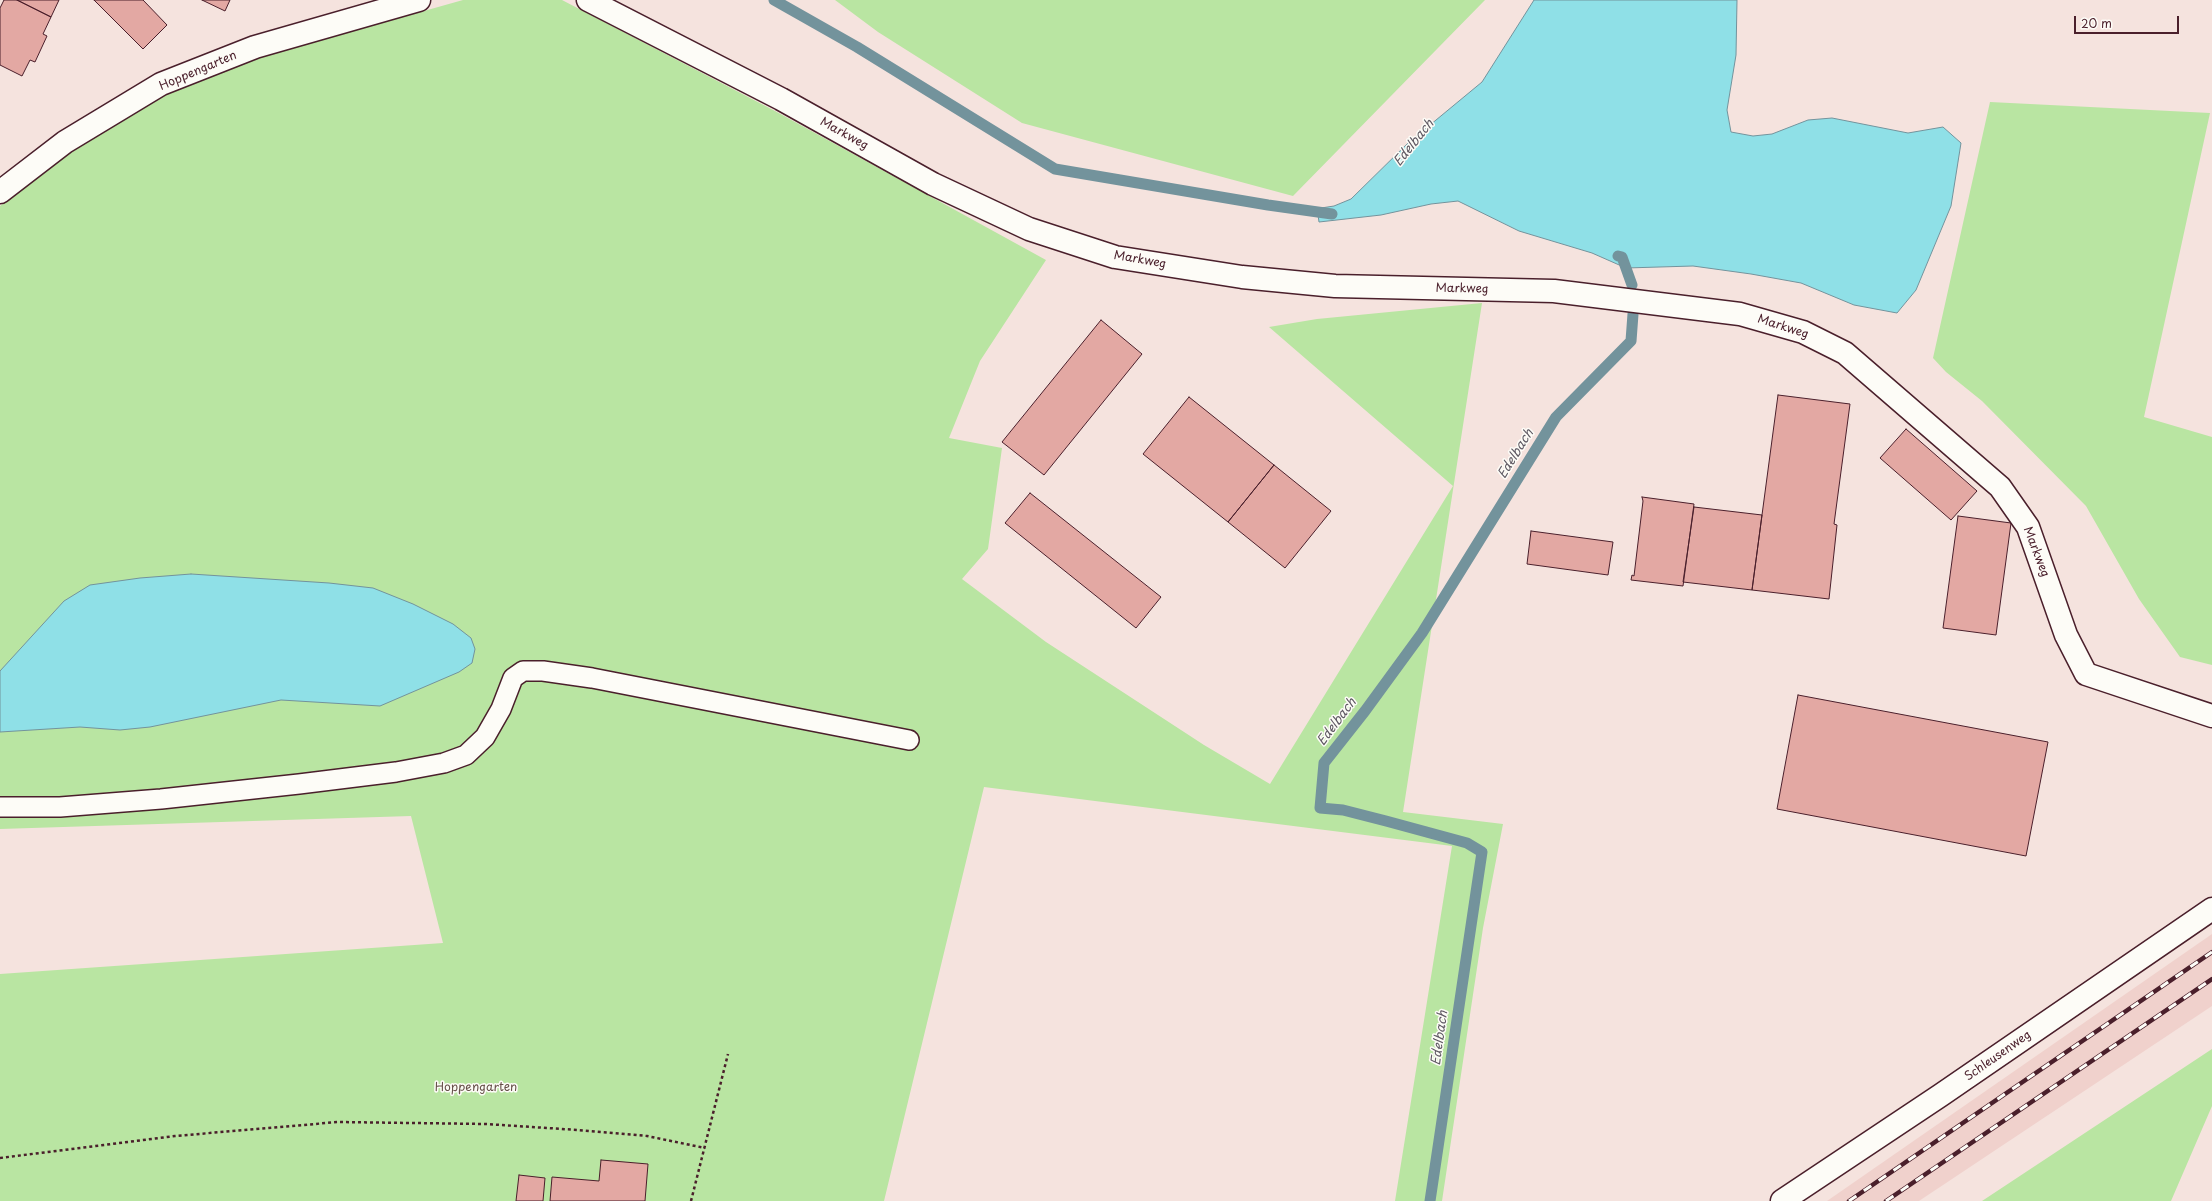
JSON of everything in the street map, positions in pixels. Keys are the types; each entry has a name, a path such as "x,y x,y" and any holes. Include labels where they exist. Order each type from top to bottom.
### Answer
{"street":[{"name":"Hoppengarten","path":"0,192 65,142 161,84 256,47 419,0"},
{"name":"Markweg","path":"588,0 780,99 933,184 1029,229 1115,257 1242,277 1335,286 1554,291 1740,314 1803,332 1845,353 2000,487 2028,527 2066,635 2086,674 2212,716"},
{"name":"Schleusenweg","path":"1782,1201 1941,1095 2212,909"}],"lane":[{"path":"0,806 60,807 161,799 396,772 444,764 466,755 485,737 501,709 513,678 523,671 543,671 592,678 909,740"}],"path":[{"path":"692,1201 728,1054"},
{"path":"0,1158 175,1136 338,1122 486,1124 578,1130 647,1136 705,1148"}],"shaded area":[{"path":"2212,934 2212,1006 1919,1201 1827,1201"}],"green space":[{"path":"463,0 562,0 775,111 1046,260 980,361 949,438 1002,448 988,549 962,579 1046,642 1204,745 1270,784 1453,486 1269,327 1317,319 1482,303 1403,812 1503,824 1483,928 1442,1201 1395,1201 1452,846 984,787 884,1201 0,1201 0,974 443,943 411,816 0,829 0,206 72,150 162,96 257,58"},
{"path":"835,0 1485,0 1293,196 1022,123 878,32"},
{"path":"1990,102 2210,113 2144,417 2212,437 2212,665 2180,657 2139,599 2086,506 1982,401 1946,372 1933,358"},
{"path":"2212,1049 2212,1106 2171,1201 1982,1201"}],"water":[{"path":"1534,0 1737,0 1736,55 1727,110 1731,132 1753,136 1772,134 1808,120 1832,118 1908,133 1943,127 1961,143 1951,206 1916,290 1897,313 1854,305 1801,283 1751,274 1693,266 1626,268 1592,253 1519,231 1458,201 1431,204 1381,215 1319,222 1318,215 1321,208 1334,206 1351,199 1407,144 1482,82"},
{"path":"191,574 329,583 373,588 413,604 453,624 471,638 475,649 472,663 459,672 380,706 281,700 150,727 120,730 80,727 0,732 0,671 64,601 90,585 140,578"}],"building":[{"path":"4,0 17,0 51,17 43,34 47,36 35,62 30,60 22,76 0,65 0,8"},
{"path":"17,0 59,0 51,17"},
{"path":"94,0 143,0 167,25 143,49"},
{"path":"202,0 230,0 225,11"},
{"path":"1101,320 1142,354 1044,475 1002,442"},
{"path":"1778,395 1850,404 1834,524 1837,525 1829,599 1752,590"},
{"path":"1189,397 1274,465 1228,522 1143,454"},
{"path":"1906,429 1977,491 1951,520 1880,458"},
{"path":"1274,465 1331,511 1285,568 1228,522"},
{"path":"1030,493 1161,597 1136,628 1005,523"},
{"path":"1642,497 1694,504 1683,586 1631,580 1632,575 1634,576 1643,501"},
{"path":"1694,507 1762,515 1752,590 1683,582"},
{"path":"1958,516 2011,523 1996,635 1943,628"},
{"path":"1531,531 1613,542 1608,575 1527,564"},
{"path":"1798,695 2048,742 2026,856 1777,809"},
{"path":"601,1160 648,1164 645,1201 550,1201 552,1177 599,1181"},
{"path":"519,1175 545,1178 543,1201 516,1201"}],"waterway":[{"path":"774,0 857,47 1055,169 1268,205 1332,214"},
{"name":"Edelbach","path":"1618,256 1622,257 1632,285"},
{"name":"Edelbach","path":"1430,1201 1482,852 1467,843 1343,810 1320,808 1324,763 1365,711 1422,633 1556,417 1631,341 1633,314"}],"railway":[{"path":"1849,1201 2212,952"},
{"path":"1886,1201 2212,979"}]}
